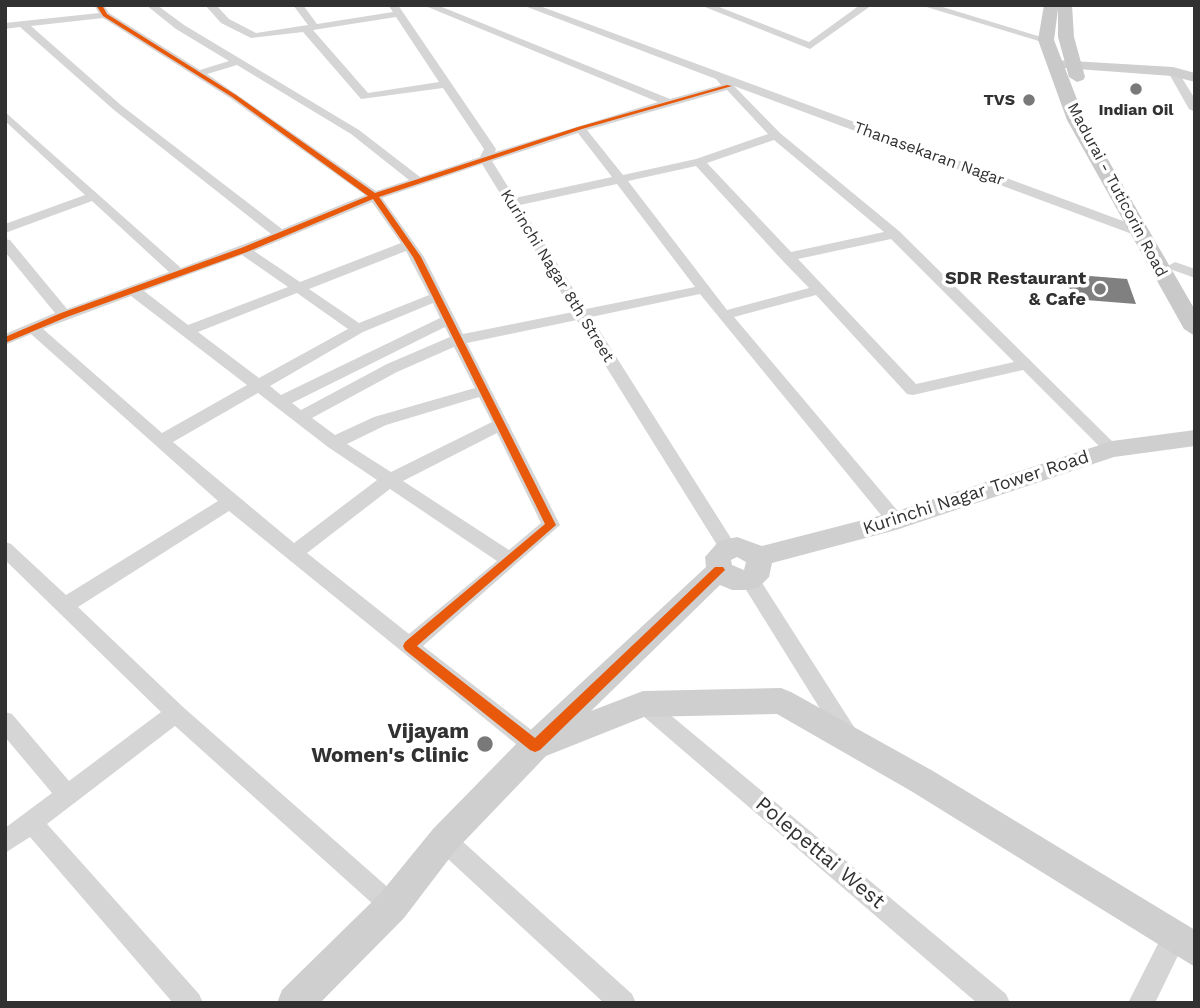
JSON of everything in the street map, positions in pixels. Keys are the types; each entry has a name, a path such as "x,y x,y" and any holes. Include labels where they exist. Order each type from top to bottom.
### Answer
{"main road":[{"name":"Madurai - Tuticorin Road","path":"1051,5 1046,40 1088,104 1174,266 1195,297"},
{"name":"Madurai - Tuticorin Road","path":"1065,5 1063,64 1076,120 1195,329"}],"street":[{"path":"64,5 75,19"},
{"path":"150,5 180,27 355,132 419,181"},
{"path":"210,5 225,21 255,36 310,28 400,9"},
{"path":"298,5 310,28 365,97 446,84"},
{"path":"428,5 672,104"},
{"name":"Thanasekaran Nagar","path":"527,5 725,81 1137,231"},
{"path":"705,5 738,13 810,46 867,5"},
{"path":"925,5 1046,40"},
{"name":"Kurinchi Nagar 8th Street","path":"400,9 490,149 485,160 583,316 724,559"},
{"path":"14,25 75,19 102,10 234,96 374,196 409,245 551,525 409,646"},
{"path":"5,13 14,25 281,235"},
{"path":"197,74 240,61"},
{"path":"1063,64 1173,72 1195,78"},
{"path":"1173,72 1195,110"},
{"path":"5,340 32,327 244,250 374,196 580,128 672,104 725,81 776,135 894,234 1112,449"},
{"path":"5,115 178,273"},
{"path":"580,128 724,315 896,521"},
{"path":"512,203 699,162 776,135"},
{"path":"699,162 913,390 1026,364"},
{"path":"5,229 93,196"},
{"path":"787,257 894,234"},
{"path":"5,243 64,315"},
{"path":"189,330 298,285 409,245"},
{"path":"244,250 358,329"},
{"path":"1174,266 1195,274"},
{"path":"302,416 393,368 457,340 704,289"},
{"path":"133,290 302,416 334,443 510,560"},
{"path":"724,315 818,290"},
{"path":"161,441 358,329 436,297"},
{"path":"282,401 448,320"},
{"path":"32,327 230,502 535,746"},
{"path":"334,443 380,421 482,391"},
{"path":"293,553 388,481 500,425"},
{"name":"Kurinchi Nagar Tower Road","path":"754,569 1112,449 1195,438"},
{"path":"66,606 230,502"},
{"path":"303,1000 392,906 444,840 535,746 724,559 745,548 754,569 852,741"},
{"path":"5,549 176,713 392,906"},
{"path":"535,746 643,704 781,701 852,741 1184,944 1141,1003"},
{"name":"Polepettai West","path":"643,704 997,1003"},
{"path":"5,842 176,713"},
{"path":"5,721 66,795"},
{"path":"30,821 190,1003"},
{"path":"444,840 622,1003"}],"building":[{"name":"SDR Restaurant & Cafe","path":"1065,274 1127,279 1136,304 1073,299"}],"cycle path":[{"path":"99,5 105,15 234,96 374,196 417,257 551,525 409,646 535,746 719,570"},
{"path":"5,340 64,315 244,250 374,196 580,128 729,86"}],"place":[{"name":"Indian Oil","path":"1136,89"},
{"name":"TVS","path":"1029,100"},
{"name":"SDR Restaurant & Cafe","path":"1100,289"},
{"name":"Vijayam Women's Clinic","path":"485,744"}]}
